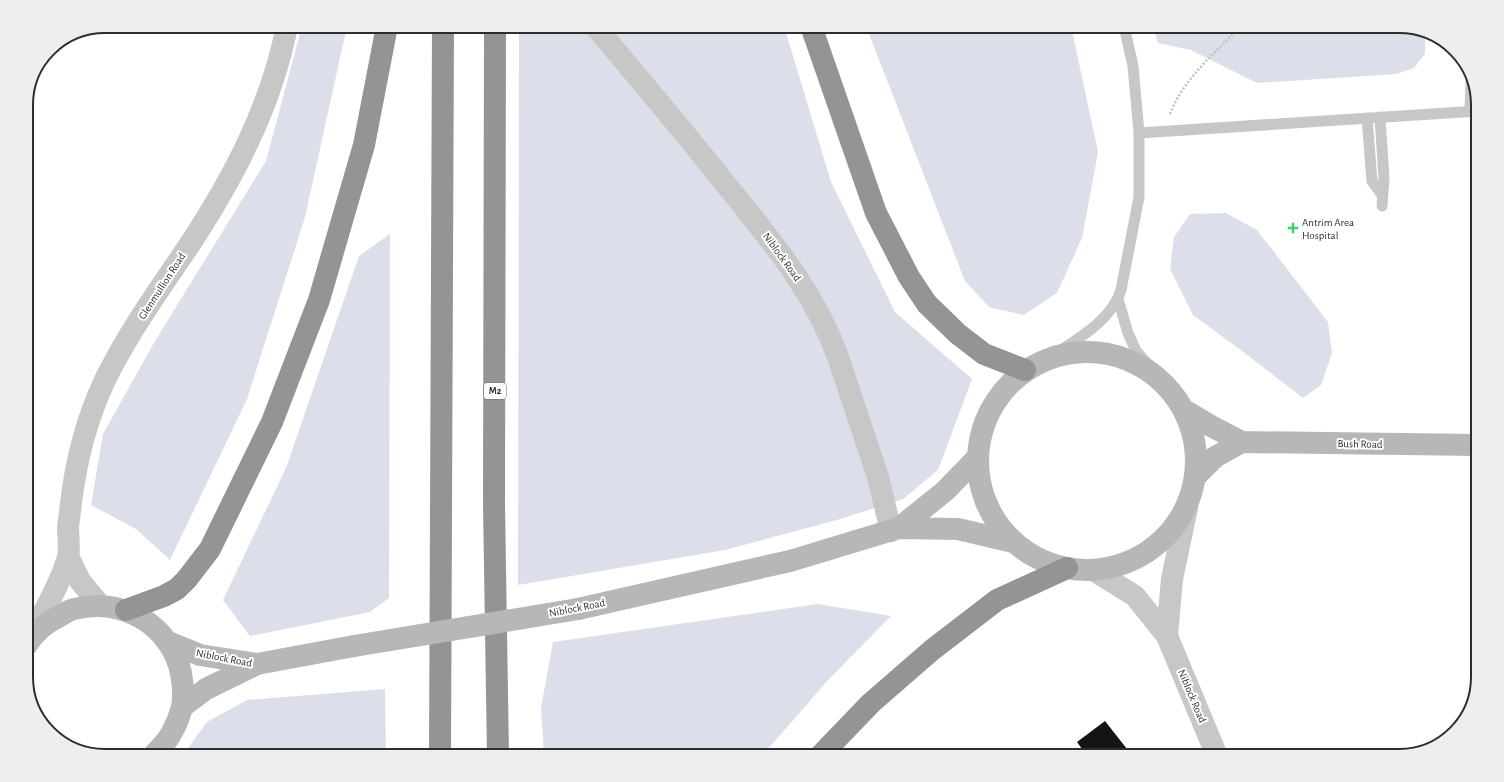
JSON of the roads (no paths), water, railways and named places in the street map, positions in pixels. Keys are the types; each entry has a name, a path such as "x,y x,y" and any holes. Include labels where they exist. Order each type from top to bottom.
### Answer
{"highway":[{"path":"126,610 164,596 177,589 187,579 210,549 272,422 319,300 364,145 386,33"},
{"path":"440,749 443,33"},
{"name":"M2","path":"495,33 494,504 498,749"},
{"path":"813,33 876,213 909,277 927,304 958,334 984,354 1025,370"},
{"path":"827,749 870,703 932,650 997,600 1067,568"}],"main road":[{"path":"1075,352 1102,352 1135,362 1164,382 1184,410 1196,443 1196,476 1186,508 1168,535 1143,556 1119,566 1093,570 1067,568 1038,559 1013,542 994,519 982,491 978,457 984,423 1000,393 1025,370 1049,358 1075,352"},
{"name":"Bush Road","path":"1184,410 1242,442 1471,446"},
{"path":"1196,476 1216,457 1242,442"},
{"name":"Niblock Road","path":"895,529 945,491 978,457"},
{"name":"Niblock Road","path":"182,707 206,689 257,664 354,646 578,609 790,561 895,529 958,529 1013,542"},
{"path":"33,638 48,622 73,609 100,605 126,610 150,623 168,642 178,662 183,684 182,707 172,734 159,749"},
{"name":"Niblock Road","path":"168,642 200,655 257,664"}],"street":[{"name":"Glenmullion Road","path":"33,632 59,580 68,556 68,527 72,492 80,454 91,415 106,379 126,343 214,206 244,151 264,105 281,57 286,33"},
{"name":"Niblock Road","path":"600,33 676,122 783,256 816,307 832,338 895,529"},
{"name":"Niblock Road","path":"1167,636 1172,579 1186,508"},
{"name":"Glenmullion Road","path":"68,556 80,581 100,605"},
{"name":"Niblock Road","path":"1093,570 1135,596 1167,636 1214,749"}],"lane":[{"path":"1049,358 1095,328 1118,299 1139,197 1139,133 1133,66 1126,33"},
{"path":"1139,133 1471,111"},
{"path":"1367,118 1372,182 1382,201 1384,178 1380,117"},
{"path":"1118,299 1128,333 1136,351 1164,382"}],"place":[{"name":"Antrim Area Hospital","path":"1293,228"}]}
